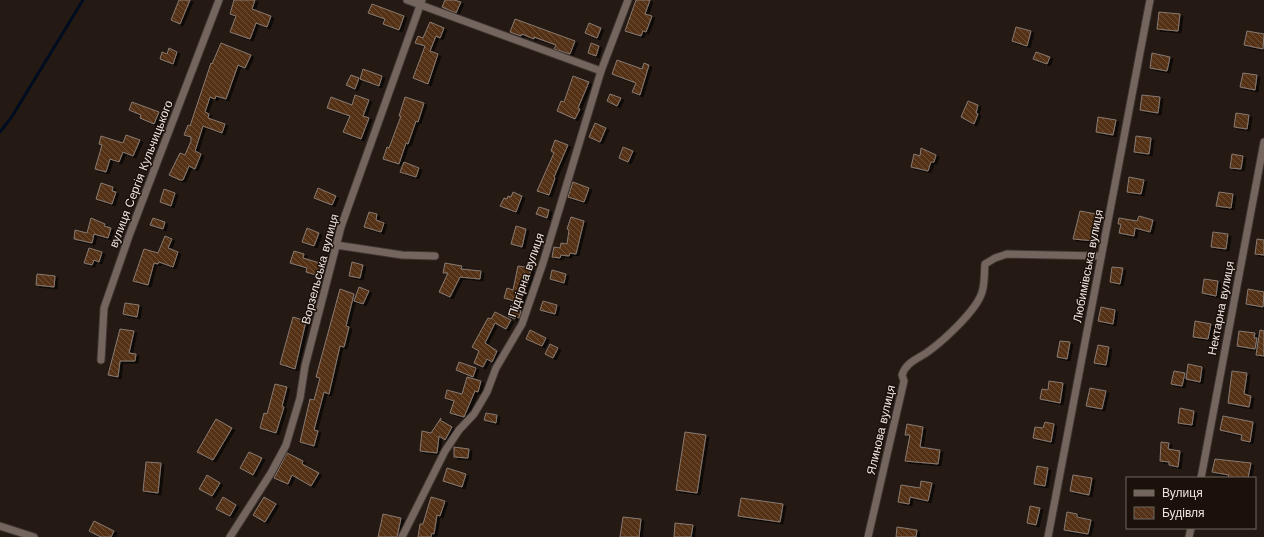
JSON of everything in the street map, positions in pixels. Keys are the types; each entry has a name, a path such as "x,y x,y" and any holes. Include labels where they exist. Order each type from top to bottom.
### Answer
{"street":[{"name":"вулиця Сергія Кульчицького","path":"101,360 104,308 129,236 219,0"},
{"path":"407,0 421,2 601,71"},
{"name":"Підгірна вулиця","path":"402,537 445,451 459,430 474,414 487,392 496,368 522,324 543,263 601,71 628,0"},
{"name":"Любимівська вулиця","path":"1048,537 1150,0"},
{"name":"Ворзельська вулиця","path":"230,537 271,473 286,445 300,398 306,366 336,244 348,206 421,2"},
{"name":"Нектарна вулиця","path":"1200,477 1264,142"},
{"path":"336,244 402,254 435,256"},
{"name":"Ялинова вулиця","path":"868,537 904,381 902,375 904,369 911,361 929,351 941,341 972,309 982,293 985,264 995,258 1007,254 1101,256"},
{"path":"0,526 34,537"}],"building":[{"path":"179,0 190,0 180,24 171,20"},
{"path":"234,0 255,0 252,9 271,16 267,27 256,23 250,39 230,32 236,16 230,14"},
{"path":"445,0 461,2 456,13 442,7"},
{"path":"636,0 650,0 645,14 652,16 646,32 643,31 641,36 625,31"},
{"path":"372,4 404,16 399,30 383,24 385,19 368,13"},
{"path":"1159,12 1180,14 1178,31 1157,29"},
{"path":"515,19 575,41 570,54 554,49 556,45 534,37 534,39 522,34 521,36 510,32"},
{"path":"430,22 444,28 440,38 436,36 430,51 438,54 428,84 413,78 425,46 415,43 418,36 423,38"},
{"path":"589,23 601,28 597,38 585,33"},
{"path":"1016,27 1031,31 1027,46 1012,41"},
{"path":"1247,31 1264,34 1263,49 1244,45"},
{"path":"221,43 251,55 245,68 238,65 226,99 216,96 215,99 210,97 205,112 209,114 208,118 225,124 222,133 203,126 195,151 201,154 195,169 189,166 183,180 180,180 169,175 180,153 185,155 191,141 191,137 184,135 188,125 190,126 211,63 212,64"},
{"path":"591,43 599,46 596,56 588,53"},
{"path":"169,48 177,52 173,64 160,59 162,52 167,54"},
{"path":"1036,52 1050,57 1047,64 1033,59"},
{"path":"1152,53 1170,57 1167,71 1150,68"},
{"path":"617,60 642,69 644,63 649,65 640,95 632,92 636,83 612,74"},
{"path":"363,69 382,76 379,86 360,79"},
{"path":"1243,73 1257,75 1255,90 1240,87"},
{"path":"351,75 359,78 355,89 346,85"},
{"path":"573,76 589,82 575,119 557,111 561,101 564,102"},
{"path":"610,94 621,98 617,106 607,101"},
{"path":"355,95 369,100 363,116 369,118 361,139 343,132 350,116 327,108 331,97 352,105"},
{"path":"1142,95 1160,97 1158,113 1140,110"},
{"path":"405,97 424,103 418,122 416,121 408,144 406,143 399,164 383,159 387,147 389,148 401,116 399,116"},
{"path":"968,101 978,105 976,113 978,114 974,124 961,117"},
{"path":"132,102 159,112 154,124 140,118 141,115 129,110"},
{"path":"1236,113 1249,115 1247,129 1234,127"},
{"path":"1098,117 1116,120 1113,135 1096,132"},
{"path":"595,123 606,128 600,142 589,137"},
{"path":"126,135 140,140 133,156 123,152 119,162 110,159 106,172 95,169 102,145 99,144 101,136 123,143"},
{"path":"1136,136 1151,138 1149,154 1134,152"},
{"path":"555,140 568,145 554,177 555,178 549,195 537,191 554,153 551,151"},
{"path":"623,147 633,151 628,162 619,158"},
{"path":"921,148 936,155 934,162 931,162 928,171 911,167 914,154 920,156"},
{"path":"1232,154 1243,156 1241,169 1230,168"},
{"path":"404,162 419,168 416,177 400,172"},
{"path":"1129,177 1144,180 1141,194 1127,192"},
{"path":"573,182 589,188 584,202 568,197"},
{"path":"101,183 113,187 112,191 116,192 112,204 96,199"},
{"path":"318,188 336,196 332,205 314,198"},
{"path":"164,189 175,193 171,206 160,202"},
{"path":"513,192 522,196 516,212 500,206 504,198 507,199 508,196 511,197"},
{"path":"1219,192 1233,194 1231,208 1216,206"},
{"path":"539,207 549,210 547,218 536,214"},
{"path":"1080,211 1096,214 1092,233 1096,234 1095,241 1073,239"},
{"path":"369,212 377,214 376,220 384,223 381,232 364,227"},
{"path":"1139,216 1153,220 1150,232 1135,228 1134,236 1119,233 1121,224 1118,224 1119,218 1137,221"},
{"path":"571,217 584,221 576,254 570,253 569,256 561,255 560,258 552,257 554,247 560,248 561,243 567,244 569,230 567,229"},
{"path":"91,218 105,224 104,226 111,228 108,238 94,234 92,243 74,239 75,230 87,233"},
{"path":"153,218 165,222 163,229 150,225"},
{"path":"516,226 526,229 522,247 511,244"},
{"path":"307,228 319,233 314,246 302,242"},
{"path":"1213,232 1228,234 1226,249 1211,247"},
{"path":"165,236 172,239 168,248 178,252 173,267 159,262 158,264 154,263 148,285 133,281 144,249 158,253"},
{"path":"1257,239 1264,240 1264,255 1255,254"},
{"path":"89,248 102,252 99,262 94,260 92,265 84,263"},
{"path":"294,251 304,254 303,258 323,264 319,276 306,272 307,268 290,263"},
{"path":"352,262 363,265 360,278 349,276"},
{"path":"445,263 462,266 461,269 481,271 480,279 460,277 450,297 439,292 448,273 443,273"},
{"path":"518,266 531,268 528,284 526,284 518,309 521,311 519,318 517,317 515,319 508,316 514,301 504,298 507,288 513,290"},
{"path":"1112,267 1123,268 1120,284 1110,282"},
{"path":"552,270 566,274 564,283 550,279"},
{"path":"37,274 55,276 54,287 36,285"},
{"path":"1204,279 1218,281 1216,296 1202,293"},
{"path":"359,287 369,291 363,304 354,301"},
{"path":"340,289 354,294 346,326 349,327 344,347 340,346 329,394 324,392 314,430 318,431 314,446 300,442 310,399 314,400 320,378 316,377"},
{"path":"1248,289 1264,292 1263,307 1246,304"},
{"path":"543,301 557,305 555,314 540,310"},
{"path":"125,303 139,305 137,317 123,314"},
{"path":"1101,307 1115,310 1113,324 1098,321"},
{"path":"495,312 511,320 506,329 495,323 485,343 497,351 492,362 487,359 483,367 474,363 479,351 472,347 488,318 491,319"},
{"path":"293,317 306,321 295,369 280,364"},
{"path":"1195,321 1211,324 1208,339 1193,337"},
{"path":"120,329 134,331 129,353 136,354 135,361 120,361 118,377 108,375"},
{"path":"530,330 546,338 542,346 526,339"},
{"path":"1260,330 1264,331 1264,356 1256,355"},
{"path":"1239,331 1255,333 1254,338 1257,338 1255,349 1237,346"},
{"path":"1060,341 1070,342 1067,359 1057,357"},
{"path":"550,344 558,348 553,358 545,354"},
{"path":"1098,345 1109,347 1106,365 1094,363"},
{"path":"459,362 476,368 473,377 456,370"},
{"path":"1188,364 1202,367 1200,382 1186,379"},
{"path":"1174,371 1185,373 1182,386 1171,384"},
{"path":"1232,371 1247,373 1244,394 1251,396 1249,407 1228,403"},
{"path":"467,377 481,381 478,392 475,391 464,417 450,413 454,401 445,398 447,390 462,394"},
{"path":"1049,381 1063,383 1060,403 1040,399 1042,389 1048,390"},
{"path":"275,384 287,387 282,406 284,407 276,433 260,428 264,413 267,414"},
{"path":"1090,388 1106,391 1102,409 1086,406"},
{"path":"1180,408 1194,411 1192,425 1178,423"},
{"path":"486,413 497,415 496,423 484,420"},
{"path":"1223,416 1253,422 1250,442 1241,440 1242,435 1220,430"},
{"path":"441,418 440,420 452,427 445,440 439,436 437,453 420,451 422,431 431,433"},
{"path":"216,419 232,428 213,460 197,452"},
{"path":"1045,422 1054,424 1051,442 1033,438 1035,427 1043,428"},
{"path":"907,424 923,427 920,447 940,450 938,464 905,461 910,435 905,435"},
{"path":"685,432 706,435 697,493 676,490"},
{"path":"1161,442 1169,443 1168,449 1180,451 1178,467 1169,465 1169,462 1160,461"},
{"path":"454,447 469,449 468,458 454,457"},
{"path":"249,452 262,458 253,475 240,468"},
{"path":"287,453 303,461 302,464 319,473 311,486 292,475 288,484 274,478"},
{"path":"1215,459 1251,463 1248,477 1228,477 1229,475 1212,472"},
{"path":"146,462 161,463 158,493 143,491"},
{"path":"1037,466 1048,468 1045,486 1034,484"},
{"path":"447,468 466,474 462,487 443,481"},
{"path":"207,475 220,483 212,496 199,489"},
{"path":"1073,475 1092,478 1089,495 1070,491"},
{"path":"921,481 932,483 928,501 910,497 909,504 898,502 901,485 920,488"},
{"path":"223,497 236,505 230,516 216,509"},
{"path":"264,497 276,504 265,522 253,515"},
{"path":"431,497 445,501 440,516 437,515 434,534 432,533 431,537 418,537 420,524 423,524"},
{"path":"741,498 783,504 780,522 738,516"},
{"path":"1030,506 1040,508 1036,525 1027,523"},
{"path":"1067,512 1077,514 1077,517 1091,520 1088,534 1064,530"},
{"path":"383,514 401,518 397,537 378,537"},
{"path":"623,517 641,519 639,537 620,537"},
{"path":"94,521 114,531 111,537 101,537 89,531"},
{"path":"675,523 693,525 691,537 674,537"},
{"path":"897,527 917,530 916,537 896,537"}],"waterway":[{"path":"0,132 11,118 83,0"}]}
